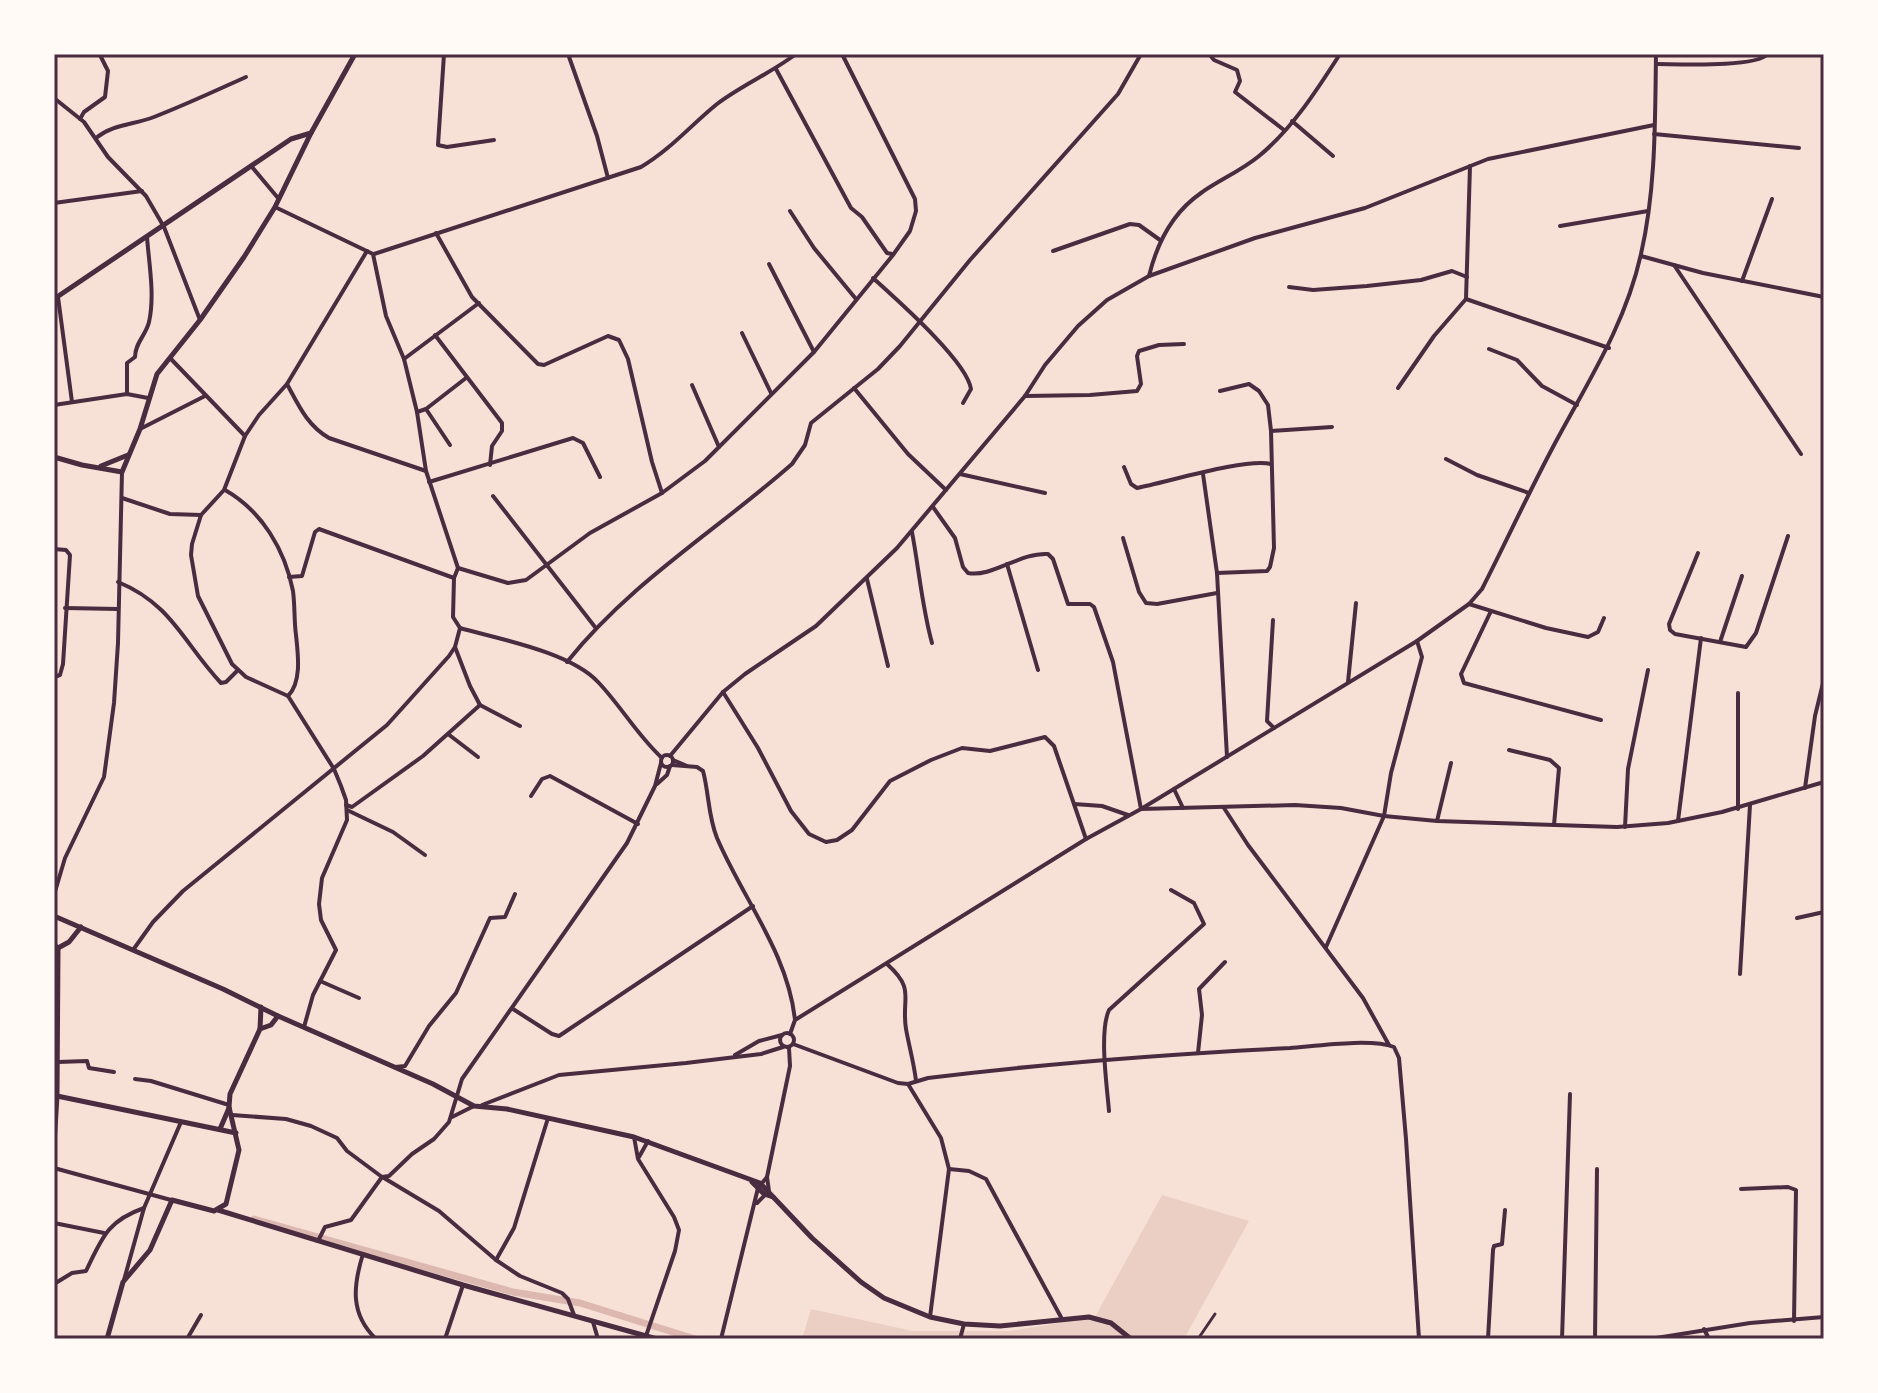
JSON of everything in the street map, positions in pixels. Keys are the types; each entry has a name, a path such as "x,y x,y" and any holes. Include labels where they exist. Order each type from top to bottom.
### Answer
{"street":[{"path":"80,119 84,112 105,97 108,71 101,57 103,54"},
{"path":"54,895 65,858 104,777 114,703 122,472 140,429 148,398 157,374 238,267 275,207 355,54"},
{"path":"444,54 438,145 447,147 494,140"},
{"path":"568,54 597,136 608,178"},
{"path":"275,207 373,254 641,167 654,160 717,105 796,54"},
{"path":"458,568 514,583 526,580 610,520 662,493 719,447 814,352 893,255 910,231 916,211 915,199 842,54"},
{"path":"567,662 595,627 643,583 792,464 805,445 811,423 891,356 1009,215 1118,94 1141,54"},
{"path":"1209,54 1214,60 1237,70 1240,81 1235,92 1284,130"},
{"path":"1149,276 1160,240 1180,211 1200,194 1260,155 1292,121 1340,54"},
{"path":"795,1020 1086,839 1141,809 1417,641 1469,604 1482,589 1529,493 1609,348 1641,256 1653,176 1656,54"},
{"path":"1656,64 1724,64 1761,59 1768,54"},
{"path":"776,69 851,208 862,217 887,253 893,255"},
{"path":"96,138 114,127 155,117 246,77"},
{"path":"54,98 80,119 108,157 142,191 164,227 200,320"},
{"path":"1292,121 1333,156"},
{"path":"373,254 386,316 404,359 417,412 426,471 458,568 454,578 453,617 460,628 528,646 585,671 599,683 665,767 723,692 816,626 912,532 1025,396 1052,356 1078,326 1107,300 1149,276 1255,238 1365,208 1470,166 1542,146 1654,125"},
{"path":"72,402 56,298 291,139 311,133"},
{"path":"1654,134 1799,148"},
{"path":"1398,388 1434,336 1466,299 1470,166"},
{"path":"252,167 278,198"},
{"path":"54,203 142,191"},
{"path":"1742,281 1772,199"},
{"path":"790,211 814,248 856,299"},
{"path":"1560,226 1648,211"},
{"path":"1053,251 1130,224 1139,225 1160,240"},
{"path":"436,233 472,297 541,365 608,336 619,340 628,359 662,493"},
{"path":"127,394 127,363 135,357 135,348 149,323 151,291 147,237"},
{"path":"304,1027 313,995 336,948 320,915 320,889 347,820 346,807 334,769 288,696 257,683 238,670 226,654 207,617 194,581 192,544 201,515 224,490 245,436 287,384 367,251"},
{"path":"1641,256 1824,297"},
{"path":"769,264 814,352"},
{"path":"1674,265 1801,454"},
{"path":"1289,287 1313,290 1367,286 1421,280 1452,271 1467,277"},
{"path":"873,278 919,321 969,378 971,392 963,403"},
{"path":"1466,299 1609,348"},
{"path":"404,359 479,303"},
{"path":"742,333 771,393"},
{"path":"435,335 502,423 502,431 492,446 490,465"},
{"path":"1025,396 1137,391 1141,384 1139,351 1159,345 1184,344"},
{"path":"1489,349 1517,360 1542,386 1577,405"},
{"path":"171,359 245,436"},
{"path":"417,412 426,409 466,378"},
{"path":"287,384 310,425 317,431 329,438 426,471"},
{"path":"1217,573 1264,571 1270,567 1274,548 1268,405 1256,388 1249,384 1220,391"},
{"path":"692,385 719,447"},
{"path":"854,388 908,454 946,490"},
{"path":"54,405 127,394 148,398"},
{"path":"140,429 205,396"},
{"path":"426,409 450,445"},
{"path":"1271,431 1332,427"},
{"path":"429,482 577,438 585,446 600,477"},
{"path":"98,467 129,455"},
{"path":"54,457 122,472"},
{"path":"1446,459 1477,475 1529,493"},
{"path":"1124,467 1131,484 1137,488 1258,463 1271,464"},
{"path":"960,474 1045,493"},
{"path":"1203,474 1217,573 1227,757"},
{"path":"224,490 246,503 267,527 282,556 293,590 298,654 296,682 288,696"},
{"path":"493,496 595,627"},
{"path":"122,498 170,514 201,515"},
{"path":"933,507 952,533 963,567 968,573 976,574 1036,554 1050,555 1068,604 1090,604 1096,610 1113,662 1141,809"},
{"path":"287,577 296,579 302,576 315,532 319,529 454,578"},
{"path":"912,532 925,618 932,643"},
{"path":"1698,553 1669,624 1672,633 1746,647 1752,642 1788,536"},
{"path":"1123,538 1139,592 1146,603 1157,604 1217,593"},
{"path":"54,549 66,550 70,555 63,664 60,675 54,677"},
{"path":"1007,563 1038,670"},
{"path":"1720,642 1742,576"},
{"path":"867,578 888,666"},
{"path":"118,582 155,602 221,683 238,670"},
{"path":"1348,682 1356,603"},
{"path":"1469,604 1588,637 1598,632 1604,618"},
{"path":"65,608 118,609"},
{"path":"1491,611 1461,674 1464,683 1601,720"},
{"path":"1273,620 1267,721 1274,728"},
{"path":"133,950 153,922 183,891 398,715 441,667 455,647 460,628"},
{"path":"1678,821 1701,638"},
{"path":"1326,947 1384,816 1391,773 1422,657 1417,641"},
{"path":"455,647 480,705 520,726"},
{"path":"1625,827 1628,769 1648,670"},
{"path":"1805,788 1815,716 1824,679"},
{"path":"723,692 758,748 791,811 809,834 821,841 832,841 848,834 890,781 946,753 965,747 990,751 1043,738 1049,739 1054,746 1086,839"},
{"path":"1738,693 1738,809"},
{"path":"346,807 352,807 378,789 480,705"},
{"path":"448,734 478,757"},
{"path":"1509,750 1550,760 1559,768 1554,825"},
{"path":"662,760 703,771 713,828 776,952 789,985 795,1020 790,1034"},
{"path":"452,1117 462,1079 638,824 655,786 662,760"},
{"path":"655,786 667,775 671,762"},
{"path":"1437,821 1451,763"},
{"path":"531,796 542,779 550,776 638,824"},
{"path":"1141,809 1311,806 1437,821 1625,827 1678,821 1738,809 1824,782"},
{"path":"1174,789 1183,808"},
{"path":"1074,804 1109,808 1128,815"},
{"path":"1740,974 1750,805"},
{"path":"346,807 393,832 425,855"},
{"path":"1223,807 1363,998 1389,1045 1397,1052 1419,1339"},
{"path":"1109,1111 1105,1059 1109,1010 1204,924 1194,903 1171,890"},
{"path":"392,1067 405,1066 429,1026 456,993 490,918 505,917 515,894"},
{"path":"513,1009 560,1036 753,906"},
{"path":"1797,918 1824,912"},
{"path":"54,916 476,1106 507,1109 634,1137 752,1181 774,1198 861,1282 884,1298 930,1317 964,1324 1000,1326 1089,1317 1119,1328 1131,1339"},
{"path":"54,1145 58,1062 56,946 69,942 81,927"},
{"path":"1198,1053 1202,1015 1199,989 1225,962"},
{"path":"886,964 899,976 907,993 905,1021 916,1081"},
{"path":"320,981 359,998"},
{"path":"220,1129 230,1094 260,1029 261,1007"},
{"path":"260,1029 271,1025 278,1016"},
{"path":"733,1056 759,1041 790,1034"},
{"path":"768,1193 767,1177 790,1066 789,1046 794,1038 790,1034"},
{"path":"782,1035 779,1040 789,1046 908,1084 954,1074 1105,1059 1336,1045 1389,1045"},
{"path":"319,1239 325,1227 351,1220 382,1177 389,1176 434,1139 452,1117 476,1106 559,1075 658,1067 761,1054 789,1046"},
{"path":"58,1062 87,1061 89,1068 114,1072"},
{"path":"135,1079 151,1081 229,1106"},
{"path":"908,1084 941,1138 949,1169 930,1317"},
{"path":"1562,1339 1570,1094"},
{"path":"57,1096 237,1134"},
{"path":"218,1210 227,1200 239,1150 229,1106"},
{"path":"232,1115 286,1119 337,1138 347,1151 382,1177 439,1211 496,1260 520,1276 562,1293 575,1316"},
{"path":"496,1260 514,1228 548,1118"},
{"path":"107,1339 144,1208 181,1122"},
{"path":"634,1137 638,1159 679,1230 675,1251 646,1336"},
{"path":"638,1159 648,1141"},
{"path":"54,1168 218,1210 463,1285 657,1339"},
{"path":"949,1169 969,1171 986,1179 1062,1319"},
{"path":"1595,1339 1597,1169"},
{"path":"721,1338 759,1185 767,1177"},
{"path":"1741,1189 1788,1187 1796,1190 1794,1321"},
{"path":"755,1204 768,1193"},
{"path":"123,1282 150,1250 172,1200"},
{"path":"54,1284 72,1273 86,1271 104,1233 119,1219 144,1208"},
{"path":"1488,1339 1493,1250 1494,1246 1502,1244 1505,1210"},
{"path":"54,1223 104,1233"},
{"path":"363,1254 355,1285 355,1304 364,1325 376,1339"},
{"path":"445,1339 463,1285"},
{"path":"1198,1339 1215,1314"},
{"path":"187,1339 201,1315"},
{"path":"1650,1339 1704,1329 1824,1317"},
{"path":"593,1321 598,1339"},
{"path":"960,1339 964,1324"},
{"path":"1704,1329 1709,1339"}],"shaded area":[{"path":"1162,1195 1249,1221 1184,1339 802,1339 811,1309 913,1331 1010,1331 1095,1317"}],"waterway":[{"path":"254,1219 513,1292 580,1303 695,1339"}]}
